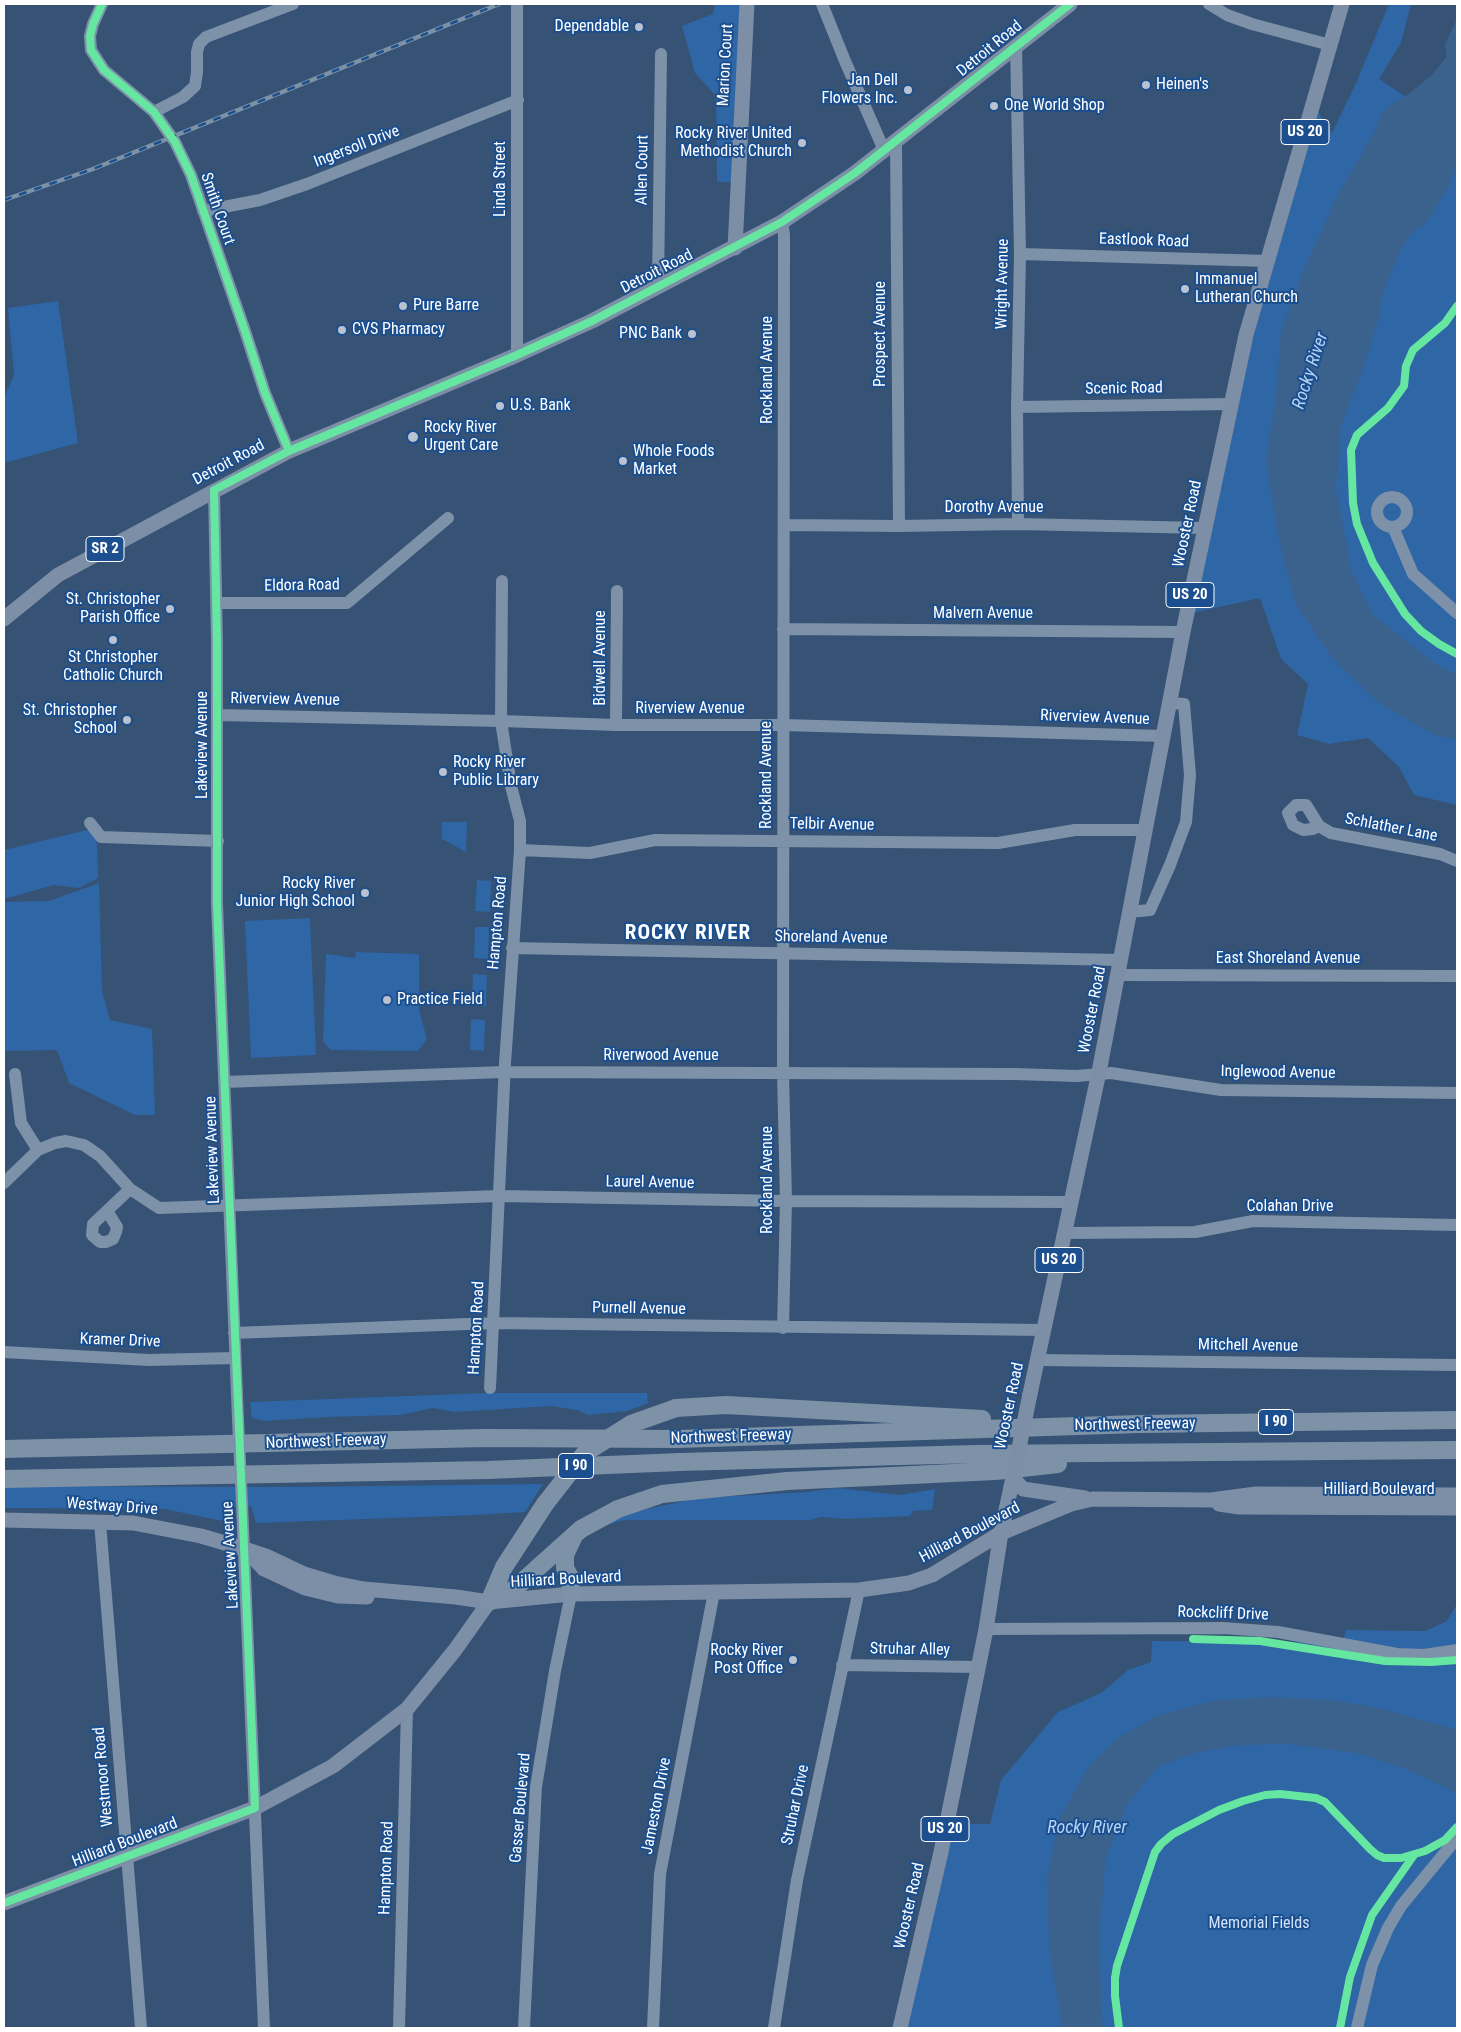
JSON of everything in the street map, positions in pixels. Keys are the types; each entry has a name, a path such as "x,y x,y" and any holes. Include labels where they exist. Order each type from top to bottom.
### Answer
{"highway":[{"path":"489,1602 504,1567 544,1504 585,1453 631,1424 676,1408 726,1405 1094,1425"},
{"name":"Northwest Freeway","path":"4,1449 485,1438 677,1439 1094,1425 1457,1420"},
{"name":"Northwest Freeway","path":"4,1479 488,1470 680,1462 975,1454 1457,1450"},
{"path":"489,1602 513,1590 579,1531 618,1508 662,1494 786,1481 995,1471 1148,1454"},
{"path":"571,1594 571,1579 565,1568 565,1555 572,1540 579,1531"}],"main road":[{"name":"Marion Court","path":"735,248 747,4"},
{"name":"Detroit Road","path":"4,619 58,575 289,451 517,355 592,321 782,222 835,188 1070,4"},
{"name":"Wooster Road","path":"900,2028 941,1852 986,1629 1002,1533 1016,1485 1030,1394 1099,1072 1183,632 1246,335 1342,4"},
{"path":"1016,1485 1094,1499"},
{"name":"Hilliard Boulevard","path":"4,1903 255,1808 334,1766 408,1709 455,1650 489,1602 571,1594 859,1590 909,1583 932,1575 1002,1533 1070,1504 1094,1499 1211,1500 1256,1494 1457,1495"},
{"name":"Hilliard Boulevard","path":"1211,1500 1220,1504 1240,1507 1457,1508"},
{"name":"Westway Drive","path":"4,1520 133,1523 201,1536 245,1549 266,1556 304,1574 334,1583 393,1592 489,1602"}],"street":[{"name":"Smith Court","path":"102,4 90,36 94,55 104,70 154,112 175,142 191,175 245,331 264,393 289,451"},
{"path":"154,112 182,97 195,86 197,52 199,44 206,37 293,4"},
{"name":"Linda Street","path":"517,4 517,355"},
{"path":"822,4 845,61 890,146"},
{"path":"1210,4 1227,15 1252,24 1330,44"},
{"name":"Wright Avenue","path":"1016,45 1020,254 1017,407 1018,524"},
{"name":"Allen Court","path":"658,286 661,54"},
{"name":"Ingersoll Drive","path":"203,212 260,200 308,184 518,100"},
{"name":"Prospect Avenue","path":"890,146 899,526"},
{"name":"Rockland Avenue","path":"782,222 784,235 783,1073 786,1201 783,1328"},
{"name":"Eastlook Road","path":"1020,254 1268,261"},
{"name":"Scenic Road","path":"1017,407 1231,404"},
{"name":"Lakeview Avenue","path":"214,490 217,904 264,2028"},
{"name":"Eldora Road","path":"216,603 347,602 448,518"},
{"name":"Dorothy Avenue","path":"784,525 1018,524 1204,528"},
{"path":"1393,527 1413,574 1457,613"},
{"name":"Hampton Road","path":"490,1388 504,1072 520,850 520,821 511,786 502,721 502,582"},
{"name":"Bidwell Avenue","path":"616,725 617,591"},
{"name":"Malvern Avenue","path":"783,629 1183,632"},
{"path":"1129,912 1150,910 1186,822 1190,775 1184,704 1170,703"},
{"name":"Riverview Avenue","path":"217,714 616,725 783,725 1163,736"},
{"path":"90,823 101,837 218,841"},
{"name":"Schlather Lane","path":"1319,826 1331,832 1440,854 1457,861"},
{"name":"Telbir Avenue","path":"520,850 590,853 655,840 998,843 1075,830 1144,830"},
{"name":"Shoreland Avenue","path":"512,948 1120,960"},
{"name":"East Shoreland Avenue","path":"1118,975 1457,976"},
{"name":"Riverwood Avenue","path":"224,1082 504,1072 1077,1076 1099,1072"},
{"name":"Inglewood Avenue","path":"1099,1072 1120,1073 1221,1090 1457,1092"},
{"path":"4,1184 38,1150 21,1123 16,1074"},
{"name":"Laurel Avenue","path":"38,1150 55,1142 66,1141 84,1145 100,1156 130,1189 160,1208 499,1196 786,1201 1071,1202"},
{"path":"107,1211 130,1189"},
{"name":"Colahan Drive","path":"1064,1233 1195,1232 1253,1221 1457,1225"},
{"name":"Purnell Avenue","path":"234,1333 494,1323 1044,1330"},
{"name":"Kramer Drive","path":"4,1352 149,1360 235,1358"},
{"name":"Mitchell Avenue","path":"1038,1360 1457,1365"},
{"name":"Westmoor Road","path":"100,1522 141,2028"},
{"name":"Struhar Drive","path":"774,2028 797,1880 859,1590"},
{"name":"Jameston Drive","path":"653,2028 660,1874 714,1592"},
{"name":"Gasser Boulevard","path":"524,2028 536,1787 555,1671 571,1594"},
{"name":"Rockcliff Drive","path":"986,1629 1223,1628 1282,1633 1397,1654 1424,1655 1457,1650"},
{"name":"Struhar Alley","path":"842,1665 978,1667"},
{"name":"Hampton Road","path":"399,2028 408,1709"},
{"path":"1357,2028 1372,1965 1388,1928 1401,1906 1457,1838"}],"green space":[{"path":"715,4 743,4 732,182 717,182 716,96 695,73 682,26 713,14"},
{"path":"1389,4 1411,4 1401,43 1379,79 1406,97 1431,76 1447,57 1445,44 1457,19 1457,805 1414,795 1399,767 1368,738 1329,744 1297,735 1308,684 1281,659 1260,598 1192,613 1216,479 1314,106 1332,133 1356,83"},
{"path":"58,301 78,443 4,463 4,398 14,375 8,308"},
{"path":"442,822 467,822 466,852 442,839"},
{"path":"87,830 94,834 97,843 98,878 79,888 54,885 4,899 4,850"},
{"path":"477,880 491,881 490,912 475,911"},
{"path":"99,883 102,991 110,1020 152,1029 155,1115 135,1115 69,1083 57,1050 4,1051 4,902 49,901"},
{"path":"310,918 316,1055 251,1058 245,921"},
{"path":"475,927 489,927 488,959 474,958"},
{"name":"Practice Field","path":"356,952 419,954 419,1010 427,1039 418,1051 331,1050 323,1041 326,954 355,958"},
{"path":"473,974 487,975 486,1006 472,1005"},
{"path":"471,1019 485,1020 484,1051 470,1050"},
{"path":"485,1393 647,1393 648,1403 627,1411 588,1415 577,1410 551,1406 455,1412 432,1408 401,1415 265,1421 252,1418 250,1402"},
{"path":"543,1484 525,1512 476,1515 256,1523 251,1506 231,1507 222,1521 165,1509 4,1508 4,1486 287,1487"},
{"path":"837,1488 900,1495 935,1489 932,1510 913,1511 910,1516 845,1519 821,1517 810,1520 624,1520 602,1526 612,1520 642,1510 698,1498 807,1492"},
{"name":"Memorial Fields","path":"1457,1604 1457,2028 901,2028 947,1824 990,1824 1001,1780 1058,1712 1101,1693 1128,1670 1151,1662 1152,1641 1299,1642 1340,1649 1346,1630 1425,1631 1447,1621"}],"water":[{"path":"1457,19 1457,164 1448,187 1427,222 1411,233 1400,251 1382,295 1379,317 1362,371 1341,426 1336,489 1351,569 1373,615 1435,664 1457,675 1457,739 1437,736 1380,704 1332,658 1296,604 1279,541 1266,460 1276,399 1281,331 1305,267 1338,195 1374,133 1382,113 1390,105 1402,99 1431,76 1447,57 1445,44"},
{"name":"Rocky River","path":"1271,1697 1332,1700 1379,1708 1457,1730 1457,1795 1447,1788 1406,1769 1356,1753 1288,1744 1239,1745 1199,1752 1158,1766 1127,1805 1106,1857 1099,1936 1102,2019 1105,2028 1062,2028 1049,1946 1047,1877 1060,1817 1089,1766 1118,1738 1156,1716 1212,1701"}],"railway":[{"path":"4,200 93,169 499,4"}],"cycle path":[{"path":"102,4 90,36 91,50 104,70 154,112 175,142 191,175 265,393 289,451"},
{"path":"4,1903 255,1808 217,904 217,644 214,490 289,451 517,355 592,321 782,222 855,173 1070,4"},
{"path":"1457,306 1445,323 1413,350 1406,366 1404,386 1388,408 1357,435 1351,450 1353,503 1357,524 1373,563 1405,614 1421,631 1457,654"},
{"path":"1193,1639 1260,1641 1385,1661 1431,1662 1457,1660"},
{"path":"1119,2028 1115,1996 1117,1966 1155,1852 1173,1834 1219,1810 1243,1801 1265,1795 1280,1794 1316,1798 1325,1802 1370,1849 1384,1858 1401,1858 1425,1851 1445,1840 1457,1827"},
{"path":"1340,2028 1350,1977 1372,1915 1414,1855"}],"place":[{"name":"Dependable","path":"639,27"},
{"name":"Heinen's","path":"1146,85"},
{"name":"Jan Dell Flowers Inc.","path":"908,90"},
{"name":"One World Shop","path":"994,106"},
{"name":"Rocky River United Methodist Church","path":"802,143"},
{"name":"Immanuel Lutheran Church","path":"1185,289"},
{"name":"Pure Barre","path":"403,306"},
{"name":"CVS Pharmacy","path":"342,330"},
{"name":"PNC Bank","path":"692,334"},
{"name":"U.S. Bank","path":"500,406"},
{"name":"Rocky River Urgent Care","path":"413,437"},
{"name":"Whole Foods Market","path":"623,461"},
{"name":"St. Christopher Parish Office","path":"170,609"},
{"name":"St Christopher Catholic Church","path":"113,640"},
{"name":"St. Christopher School","path":"127,720"},
{"name":"Rocky River Public Library","path":"443,772"},
{"name":"Rocky River Junior High School","path":"365,893"},
{"name":"Practice Field","path":"387,1000"},
{"name":"Rocky River Post Office","path":"793,1660"}],"district":[{"name":"ROCKY RIVER","path":"688,934"}]}
